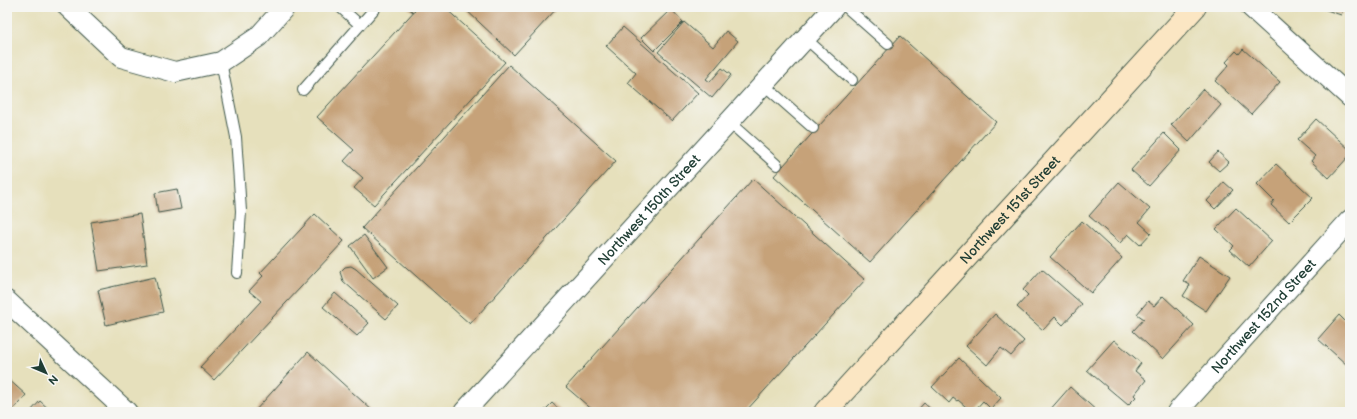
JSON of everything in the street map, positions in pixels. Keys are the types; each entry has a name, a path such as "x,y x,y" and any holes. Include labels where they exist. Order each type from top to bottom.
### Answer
{"street":[{"path":"68,7 122,57 175,72 221,62 258,37 285,7"},
{"name":"Northwest 150th Street","path":"464,412 834,7"},
{"name":"Northwest 151st Street","path":"826,412 1195,7"},
{"path":"1251,7 1350,96"},
{"name":"Northwest 152nd Street","path":"1177,412 1350,220"},
{"path":"7,301 127,412"}],"lane":[{"path":"340,7 360,25"},
{"path":"303,90 376,7"},
{"path":"846,7 888,44"},
{"path":"805,38 852,80"},
{"path":"221,62 236,137 241,210 237,273"},
{"path":"763,84 812,128"},
{"path":"728,122 777,165"}],"building":[{"path":"407,7 417,7 413,12"},
{"path":"418,7 444,7 505,62 374,205 354,188 363,178 344,161 354,150 317,117"},
{"path":"463,7 558,7 514,55"},
{"path":"1318,7 1344,7 1341,15"},
{"path":"671,9 683,22 654,51 641,38"},
{"path":"684,22 713,47 726,31 738,41 706,79 710,82 722,68 731,75 712,98 658,52"},
{"path":"623,27 698,93 672,121 628,83 636,73 606,46"},
{"path":"900,36 996,122 870,262 774,176"},
{"path":"1243,49 1280,82 1251,114 1215,81 1229,65 1226,62 1236,51 1239,54"},
{"path":"509,65 616,161 470,324 362,228"},
{"path":"1203,89 1221,105 1189,142 1171,125"},
{"path":"1316,119 1350,150 1350,155 1329,178 1311,161 1315,156 1297,140"},
{"path":"1164,133 1181,150 1149,186 1131,170"},
{"path":"1218,152 1229,162 1219,171 1209,162"},
{"path":"1276,164 1313,198 1289,222 1271,205 1274,201 1257,184"},
{"path":"753,179 865,280 745,412 595,412 566,387"},
{"path":"1119,182 1150,209 1139,222 1151,233 1140,245 1128,234 1120,243 1089,216"},
{"path":"1224,182 1233,190 1215,209 1207,201"},
{"path":"177,189 181,209 158,213 155,193"},
{"path":"1236,208 1272,241 1249,267 1230,250 1234,246 1216,229"},
{"path":"140,214 147,264 99,271 91,222"},
{"path":"315,214 344,241 214,380 200,367 261,301 249,291 263,276 260,273"},
{"path":"1082,221 1122,258 1091,293 1050,257"},
{"path":"364,235 388,267 373,278 350,246"},
{"path":"1199,256 1230,276 1206,311 1183,296 1190,285 1183,281"},
{"path":"351,266 398,306 386,319 343,281 340,272 345,267"},
{"path":"1042,269 1082,304 1063,325 1055,317 1043,330 1017,307 1028,295 1023,290"},
{"path":"155,277 163,312 106,325 98,290"},
{"path":"335,293 369,323 357,336 323,307"},
{"path":"1163,296 1194,325 1163,359 1133,331 1144,319 1137,314 1148,301 1154,306"},
{"path":"995,314 1024,341 1011,356 1001,348 987,365 966,346"},
{"path":"1339,315 1350,326 1350,361 1347,365 1318,339"},
{"path":"1114,340 1141,363 1135,371 1146,380 1134,395 1136,397 1128,405 1087,370"},
{"path":"308,352 374,412 254,412"},
{"path":"959,358 1001,398 991,409 983,401 972,412 958,400 957,401 953,398 949,403 932,387"},
{"path":"7,378 26,395 11,412 7,412"},
{"path":"1070,387 1098,412 1048,412"},
{"path":"40,401 52,412 30,412"},
{"path":"552,403 562,412 543,412"},
{"path":"924,403 934,412 916,412"}]}
